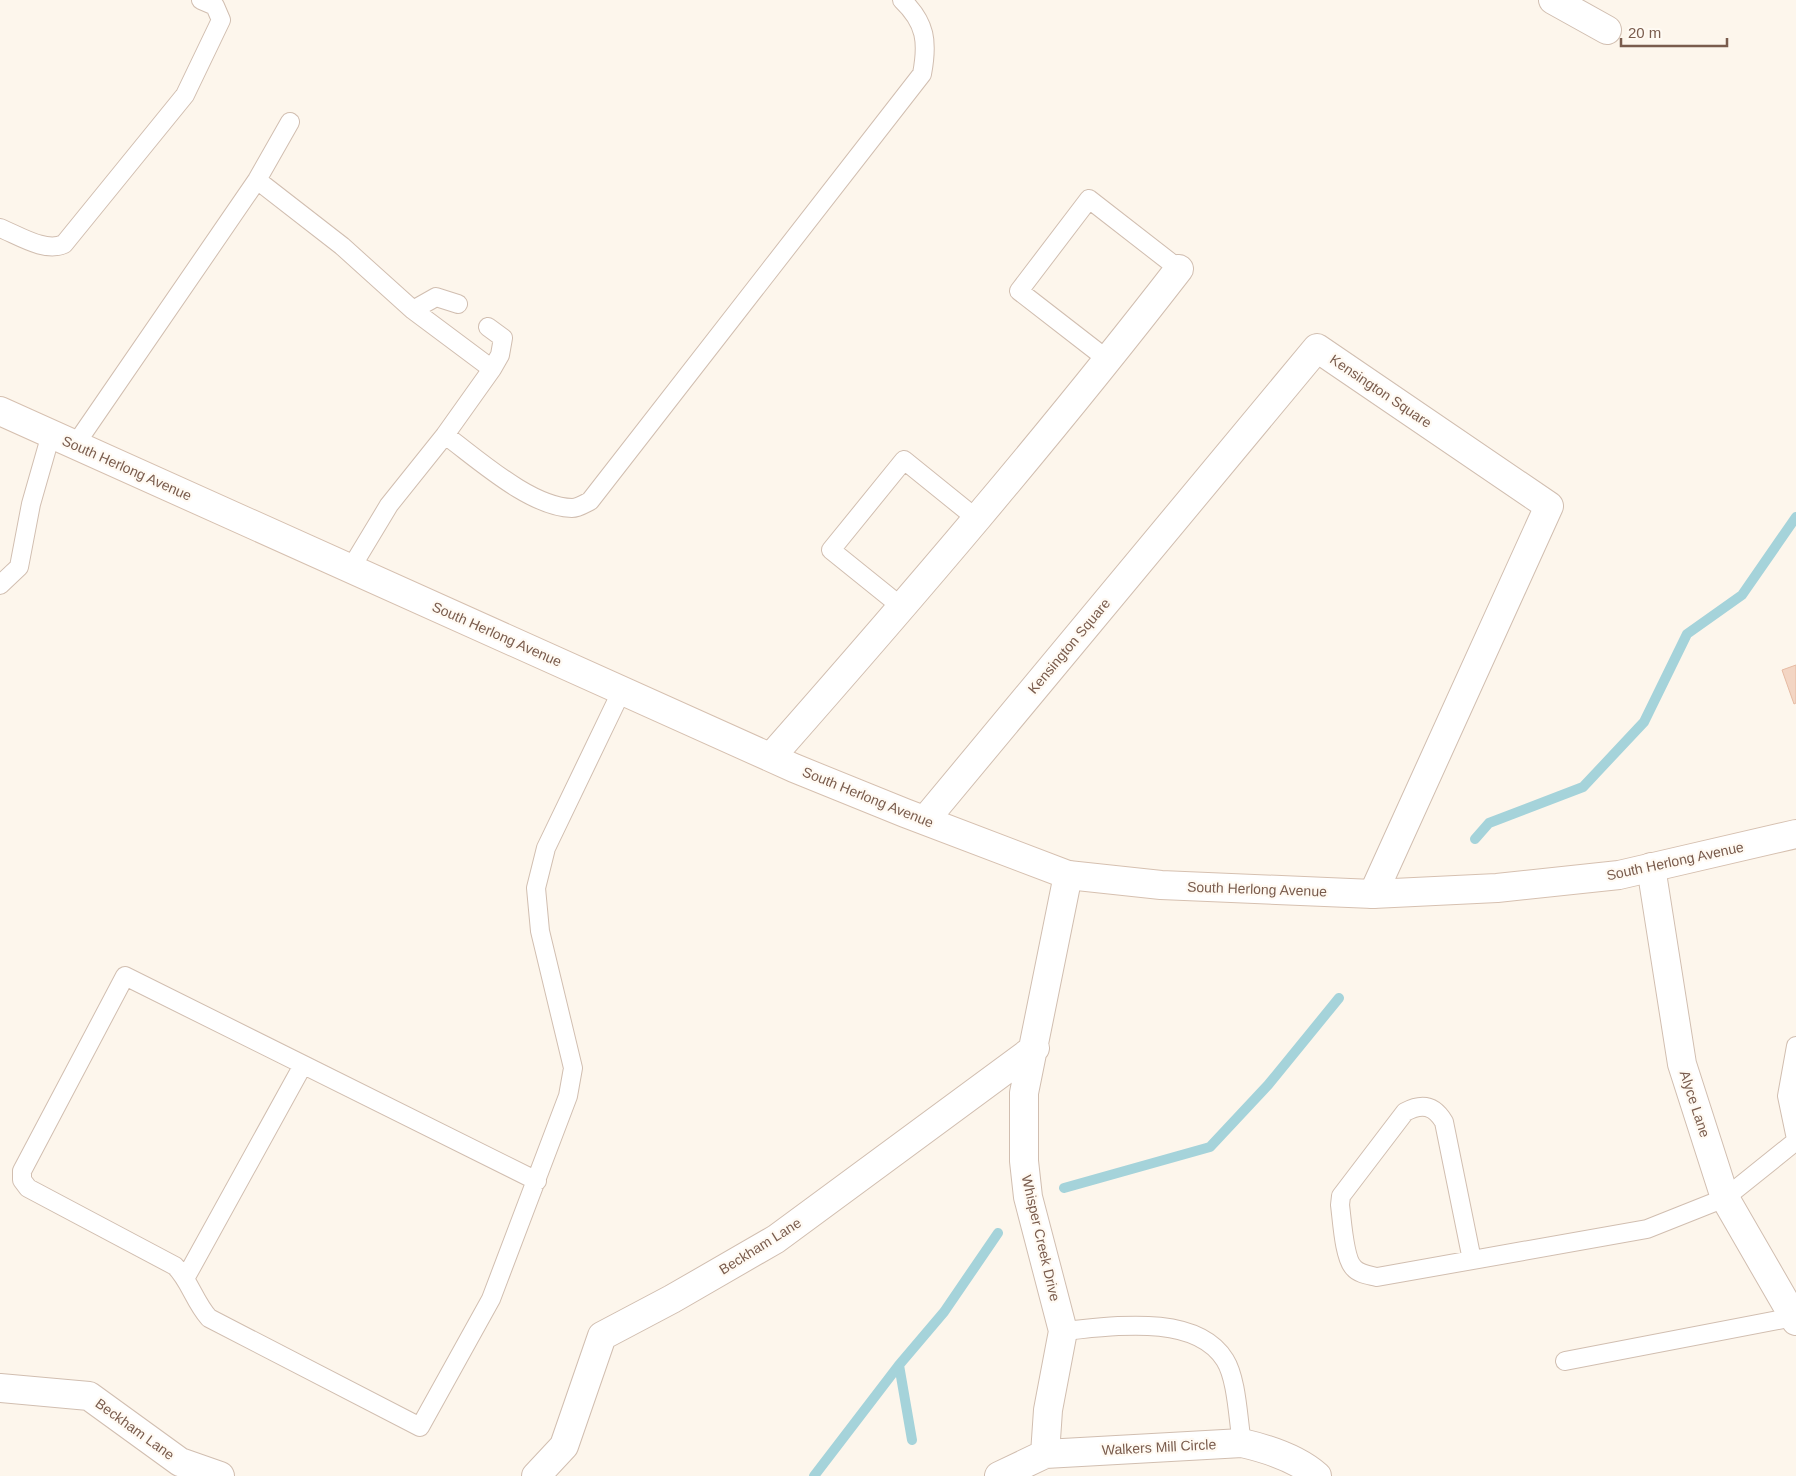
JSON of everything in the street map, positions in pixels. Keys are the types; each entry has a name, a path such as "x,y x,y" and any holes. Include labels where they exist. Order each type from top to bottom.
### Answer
{"street":[{"path":"1553,0 1607,30"},
{"path":"771,757 903,608 1108,360 1179,269"},
{"name":"Kensington Square","path":"925,820 1317,348 1549,506 1373,894"},
{"name":"South Herlong Avenue","path":"0,411 771,757 925,820 1068,875 1162,885 1373,894 1497,888 1619,875 1796,834"},
{"name":"Alyce Lane","path":"1651,867 1682,1064 1725,1198 1795,1319"},
{"name":"Whisper Creek Drive","path":"1045,1454 1048,1410 1063,1331 1028,1197 1024,1161 1024,1093 1035,1048 1068,875"},
{"name":"Beckham Lane","path":"536,1476 564,1446 602,1336 672,1299 776,1239 1035,1048"},
{"name":"Beckham Lane","path":"0,1388 89,1396 177,1469 220,1476"},
{"name":"Walkers Mill Circle","path":"999,1476 1045,1454 1242,1443 1268,1449 1292,1460 1317,1476"}],"lane":[{"path":"0,228 46,246 55,248 64,244 184,95 221,20 215,6 201,0"},
{"path":"445,435 512,485 554,506 574,508 590,501 922,74 926,56 925,38 916,14 902,0"},
{"path":"76,445 257,180 290,122"},
{"path":"257,180 342,246 413,310 492,368"},
{"path":"1108,360 1019,291 1089,199 1179,269"},
{"path":"413,310 436,297 458,304"},
{"path":"351,568 389,506 445,435 500,355 503,338 488,327"},
{"path":"0,585 18,567 31,504 51,434"},
{"path":"903,608 831,550 904,460 977,519"},
{"path":"537,1181 124,976 22,1171 22,1180 28,1188 176,1266 186,1277 192,1294 209,1318 420,1427 491,1299 537,1181 568,1096 573,1068 540,931 536,888 546,848 622,690"},
{"path":"1472,1260 1444,1122 1438,1111 1428,1106 1415,1107 1405,1112 1341,1196 1340,1205 1348,1259 1354,1268 1377,1277 1647,1229 1725,1198 1796,1140 1787,1096 1796,1046"},
{"path":"186,1277 303,1065"},
{"path":"1565,1361 1795,1319"},
{"path":"1063,1331 1143,1324 1169,1328 1206,1343 1226,1361 1233,1384 1242,1443"}],"building":[{"path":"1796,665 1796,703 1794,704 1782,670"}],"waterway":[{"path":"1475,839 1489,823 1583,787 1644,722 1687,634 1742,595 1796,517"},
{"path":"1064,1188 1210,1147 1268,1085 1339,998"},
{"path":"814,1476 899,1365 944,1312 998,1233"},
{"path":"899,1365 912,1440"}]}
